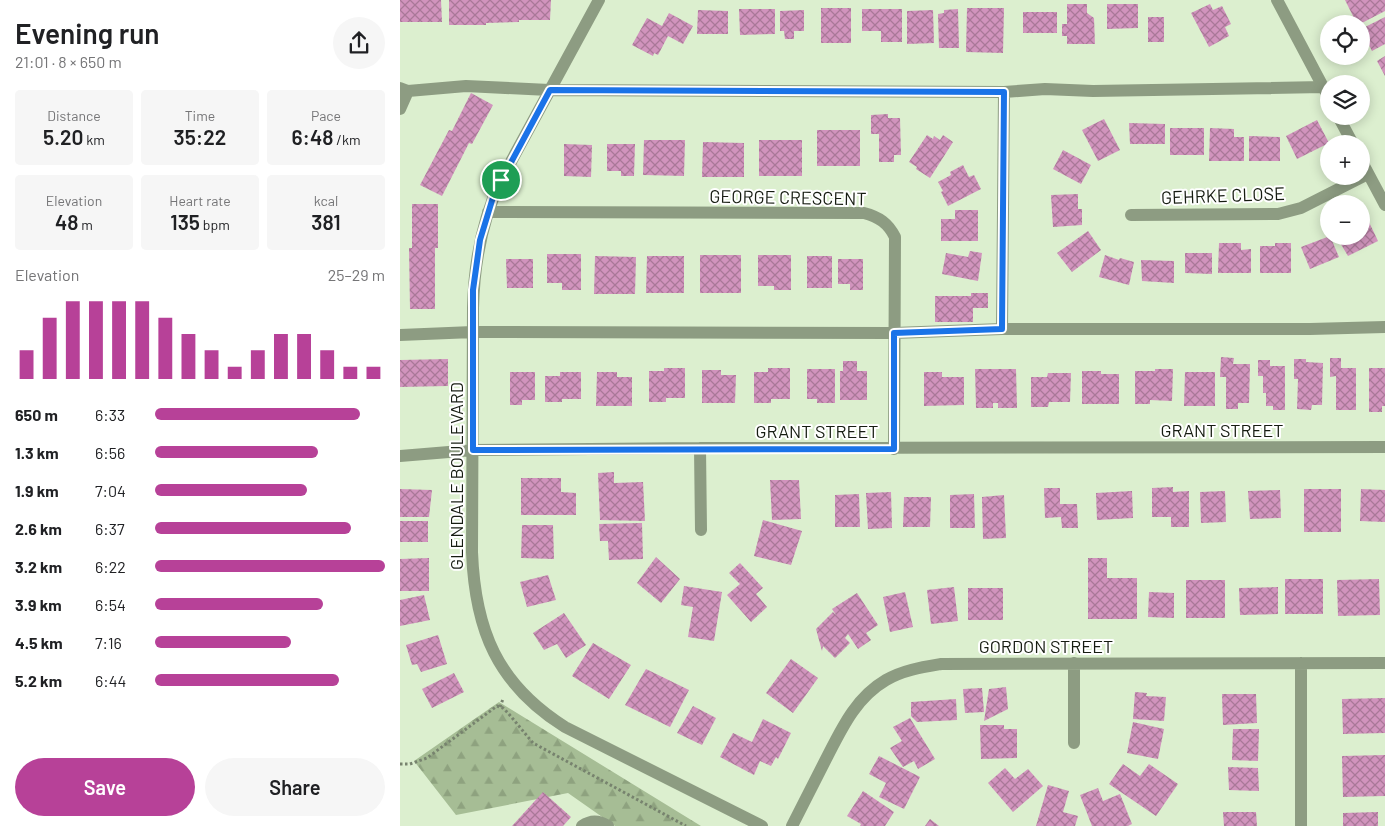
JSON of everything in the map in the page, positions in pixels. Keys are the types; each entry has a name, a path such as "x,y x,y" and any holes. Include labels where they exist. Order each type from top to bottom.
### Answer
{"street":[{"name":"GLENDALE BOULEVARD","path":"599,0 501,180 488,212 480,240 475,271 473,332 472,552 476,601 480,619 497,659 516,687 539,709 565,728 762,826"},
{"path":"1277,0 1320,82"},
{"path":"400,109 404,89 466,86 550,90 1004,92 1044,89 1320,93"},
{"path":"1002,329 1004,92"},
{"path":"1370,178 1385,205"},
{"name":"GEHRKE CLOSE","path":"1131,214 1278,214 1301,208 1346,185"},
{"name":"GEORGE CRESCENT","path":"488,212 854,213 873,215 884,221 895,237 894,449"},
{"path":"400,335 473,332 894,333 1002,329 1310,329 1385,327"},
{"name":"GRANT STREET","path":"400,456 473,450 1385,447"},
{"path":"700,448 701,530"},
{"path":"1074,663 1074,743"},
{"path":"1301,663 1301,826"},
{"name":"GORDON STREET","path":"792,826 851,714 868,693 887,679 916,668 941,664 1385,663"},
{"path":"582,826 595,821 608,826"}],"path":[{"path":"500,707 503,698"},
{"path":"400,764 410,764 427,758 497,706 508,713 533,743 686,826"}],"green space":[{"path":"499,702 701,826 615,826 568,793 456,815 414,761"}],"building":[{"path":"400,0 441,0 442,22 400,22"},
{"path":"449,0 551,0 550,20 519,20 519,22 486,23 486,25 449,25"},
{"path":"1345,0 1385,0 1385,11 1370,19 1370,15 1352,15"},
{"path":"1067,4 1087,4 1087,13 1094,18 1095,44 1067,44 1067,36 1062,36 1062,24 1067,24"},
{"path":"1107,4 1138,4 1138,28 1107,29"},
{"path":"1210,4 1213,10 1222,6 1231,24 1225,27 1229,36 1209,47 1191,13"},
{"path":"821,8 851,8 851,43 821,43"},
{"path":"967,8 1004,8 1003,53 966,52"},
{"path":"739,9 775,9 775,34 740,35"},
{"path":"862,9 902,9 902,42 881,42 881,31 862,31"},
{"path":"958,9 959,48 939,48 938,14 944,13 944,10"},
{"path":"698,10 728,11 728,34 697,34"},
{"path":"804,10 804,31 794,31 794,39 785,39 784,31 780,31 780,11"},
{"path":"933,10 934,43 907,44 907,11"},
{"path":"1023,12 1057,12 1057,33 1023,33"},
{"path":"669,13 693,26 683,44 668,36 658,55 654,53 653,56 632,45 647,18 662,26"},
{"path":"1148,17 1164,17 1164,42 1148,42"},
{"path":"1385,17 1385,44 1372,51 1370,47 1370,24"},
{"path":"1385,56 1385,76 1377,61"},
{"path":"471,93 493,105 472,144 469,143 442,196 420,185 449,130 452,131"},
{"path":"888,114 888,118 900,118 901,155 894,155 894,162 879,162 879,134 871,134 871,115"},
{"path":"1104,119 1120,150 1098,161 1082,130"},
{"path":"1317,120 1325,135 1320,135 1320,148 1297,159 1286,136"},
{"path":"1129,123 1165,124 1165,144 1130,144"},
{"path":"1170,128 1204,128 1204,155 1170,155"},
{"path":"1210,128 1234,129 1234,137 1244,137 1244,161 1209,161"},
{"path":"817,130 860,130 860,166 817,166"},
{"path":"927,135 933,139 934,136 940,140 943,135 953,142 930,178 909,162"},
{"path":"1249,136 1280,137 1280,161 1249,161"},
{"path":"644,140 685,140 684,176 643,175"},
{"path":"759,140 802,140 802,176 759,176"},
{"path":"703,142 744,143 744,177 702,177"},
{"path":"564,144 592,145 591,177 564,176"},
{"path":"607,144 635,144 634,176 621,176 621,171 607,171"},
{"path":"1063,150 1091,165 1081,184 1053,169"},
{"path":"963,165 969,177 974,175 981,189 948,206 938,182 951,175 950,172"},
{"path":"1078,194 1078,209 1082,209 1082,225 1053,227 1051,195"},
{"path":"412,204 438,204 438,248 435,248 435,309 410,309 409,248 412,248"},
{"path":"955,210 978,210 978,241 941,241 941,219 955,219"},
{"path":"1370,224 1378,241 1370,245"},
{"path":"1088,231 1101,250 1072,272 1057,253"},
{"path":"1320,240 1320,245 1334,245 1339,257 1310,269 1301,247"},
{"path":"1219,243 1241,243 1241,250 1251,249 1251,273 1218,273"},
{"path":"1275,243 1291,243 1291,273 1260,273 1260,246 1275,246"},
{"path":"1341,245 1370,245 1348,256"},
{"path":"970,251 982,253 978,281 942,274 946,253 968,257"},
{"path":"1185,253 1212,253 1212,274 1185,273"},
{"path":"547,254 581,254 581,290 562,290 562,283 547,283"},
{"path":"700,255 741,255 741,293 700,293"},
{"path":"758,255 791,255 791,290 774,290 774,286 758,286"},
{"path":"1105,255 1119,260 1120,258 1134,262 1129,285 1099,277"},
{"path":"595,256 636,257 635,294 594,294"},
{"path":"647,256 684,256 684,293 646,293"},
{"path":"807,256 832,256 832,288 807,288"},
{"path":"506,259 533,259 533,288 507,288"},
{"path":"838,259 863,259 863,290 850,290 850,284 838,284"},
{"path":"1141,260 1174,261 1174,283 1142,281"},
{"path":"971,293 988,293 988,308 973,308 973,322 935,322 935,296 971,296"},
{"path":"1221,357 1234,358 1233,364 1250,364 1249,403 1238,403 1238,409 1226,409 1226,377 1220,377"},
{"path":"1330,358 1341,358 1341,368 1356,368 1356,410 1336,410 1336,376 1330,377"},
{"path":"448,359 448,386 400,387 400,360"},
{"path":"1294,359 1306,359 1306,362 1323,363 1322,405 1312,405 1311,410 1297,409 1298,379 1294,379"},
{"path":"1258,360 1270,360 1270,366 1285,366 1285,410 1273,410 1273,406 1266,406 1266,393 1263,393 1263,376 1258,376"},
{"path":"843,361 857,361 857,371 867,371 867,400 840,400 840,371 843,371"},
{"path":"664,368 685,368 685,398 666,398 666,402 649,402 649,371 664,371"},
{"path":"768,368 790,368 790,399 771,399 771,403 754,403 754,372 768,372"},
{"path":"1369,368 1385,368 1385,406 1382,406 1382,412 1369,412"},
{"path":"807,369 835,369 835,403 817,403 817,399 807,399"},
{"path":"975,369 1016,369 1017,408 998,408 998,403 993,403 993,408 976,408"},
{"path":"1155,369 1173,369 1172,401 1150,400 1150,404 1135,404 1135,371 1155,371"},
{"path":"702,370 721,370 721,375 736,375 735,403 702,403"},
{"path":"1082,371 1101,371 1101,374 1119,374 1119,404 1082,404"},
{"path":"510,372 535,372 535,400 522,400 522,405 510,405"},
{"path":"560,372 581,372 581,399 562,399 562,402 545,402 545,376 560,376"},
{"path":"597,372 617,372 617,377 632,377 632,406 596,406"},
{"path":"924,372 942,372 942,377 964,377 964,405 924,406"},
{"path":"1185,372 1215,372 1215,406 1184,406"},
{"path":"1048,373 1071,373 1070,402 1049,402 1048,407 1031,407 1031,377 1047,377"},
{"path":"614,472 614,483 643,482 645,521 600,520 598,473"},
{"path":"521,478 561,478 561,492 576,493 576,515 521,515"},
{"path":"770,480 799,480 801,519 772,520"},
{"path":"1173,487 1173,492 1189,491 1189,527 1171,527 1171,517 1152,517 1152,488"},
{"path":"1044,488 1060,488 1060,504 1077,504 1078,528 1062,528 1061,517 1045,518"},
{"path":"400,489 432,490 429,517 400,517"},
{"path":"1304,489 1341,489 1341,532 1304,532"},
{"path":"1361,489 1385,490 1385,522 1360,521"},
{"path":"1280,490 1281,518 1250,519 1248,491"},
{"path":"1132,491 1133,518 1097,520 1096,493"},
{"path":"1225,491 1226,522 1201,523 1200,492"},
{"path":"891,492 892,528 868,529 866,493"},
{"path":"859,494 860,527 835,527 835,495"},
{"path":"974,494 975,528 950,528 950,495"},
{"path":"1004,495 1006,538 983,539 982,497"},
{"path":"904,497 931,497 930,527 903,527"},
{"path":"763,520 802,531 791,565 754,556"},
{"path":"400,521 428,521 428,542 400,542"},
{"path":"642,523 643,559 609,560 608,541 600,541 599,524"},
{"path":"522,525 553,525 554,559 521,558"},
{"path":"656,557 680,579 661,603 637,583"},
{"path":"429,558 429,591 400,591 400,559"},
{"path":"1088,558 1107,558 1107,578 1137,578 1137,619 1088,619"},
{"path":"740,563 763,588 756,594 767,607 751,622 727,595 740,584 729,573"},
{"path":"548,575 556,600 527,607 520,582"},
{"path":"1285,579 1323,579 1323,614 1285,614"},
{"path":"1379,579 1380,615 1338,616 1337,580"},
{"path":"1186,580 1225,580 1225,618 1186,618"},
{"path":"684,586 722,592 714,641 688,637 693,607 681,605"},
{"path":"954,587 958,621 931,624 927,590"},
{"path":"1278,587 1278,614 1240,615 1239,588"},
{"path":"968,588 1003,588 1003,620 968,620"},
{"path":"905,592 913,627 890,632 883,597"},
{"path":"1149,592 1174,593 1174,618 1148,617"},
{"path":"857,593 878,625 866,633 871,640 858,649 848,634 845,638 850,643 835,658 823,646 822,651 816,629 833,612 836,615 832,609"},
{"path":"424,595 430,620 400,626 400,600"},
{"path":"564,613 586,645 566,658 557,644 544,650 533,633"},
{"path":"438,635 447,664 421,672 417,664 412,665 406,645"},
{"path":"593,643 631,665 609,699 572,676"},
{"path":"791,659 818,678 793,713 766,693"},
{"path":"646,669 689,690 670,727 625,705"},
{"path":"454,673 464,692 432,708 422,689"},
{"path":"1006,687 1008,709 984,721 989,689"},
{"path":"982,688 984,712 965,713 963,689"},
{"path":"1135,692 1147,693 1146,696 1166,697 1164,721 1133,719"},
{"path":"1222,694 1256,694 1257,723 1223,725"},
{"path":"1385,698 1385,733 1343,734 1342,699"},
{"path":"956,699 957,720 917,722 911,716 911,702"},
{"path":"693,706 716,718 702,745 677,733"},
{"path":"910,718 935,759 918,769 914,761 903,767 890,748 902,741 893,727"},
{"path":"763,719 791,733 778,759 776,757 771,766 760,761 754,775 720,757 733,733 752,742"},
{"path":"1133,722 1164,729 1158,759 1127,753"},
{"path":"980,725 1004,725 1004,729 1017,729 1017,758 981,759"},
{"path":"1233,729 1259,729 1258,761 1232,760"},
{"path":"1385,755 1385,796 1343,797 1342,756"},
{"path":"879,756 920,777 904,809 879,797 886,783 869,774"},
{"path":"1123,764 1140,776 1149,764 1178,784 1156,816 1109,784"},
{"path":"1228,767 1258,768 1259,791 1229,790"},
{"path":"1005,768 1015,779 1028,769 1043,786 1013,812 988,783"},
{"path":"1048,785 1069,791 1063,812 1078,816 1075,826 1036,826"},
{"path":"1098,788 1103,801 1120,794 1132,824 1128,826 1092,826 1080,795"},
{"path":"863,791 894,812 885,826 860,826 861,824 847,816"},
{"path":"543,792 571,817 563,826 512,826"},
{"path":"1223,812 1256,812 1257,826 1224,826"},
{"path":"1378,812 1378,826 1343,826 1343,813"},
{"path":"930,819 939,826 925,826"}],"route":[{"path":"550,90 1004,92 1002,329 894,333 894,449 473,450 473,290 480,240 494,194 501,180 550,90"}]}
